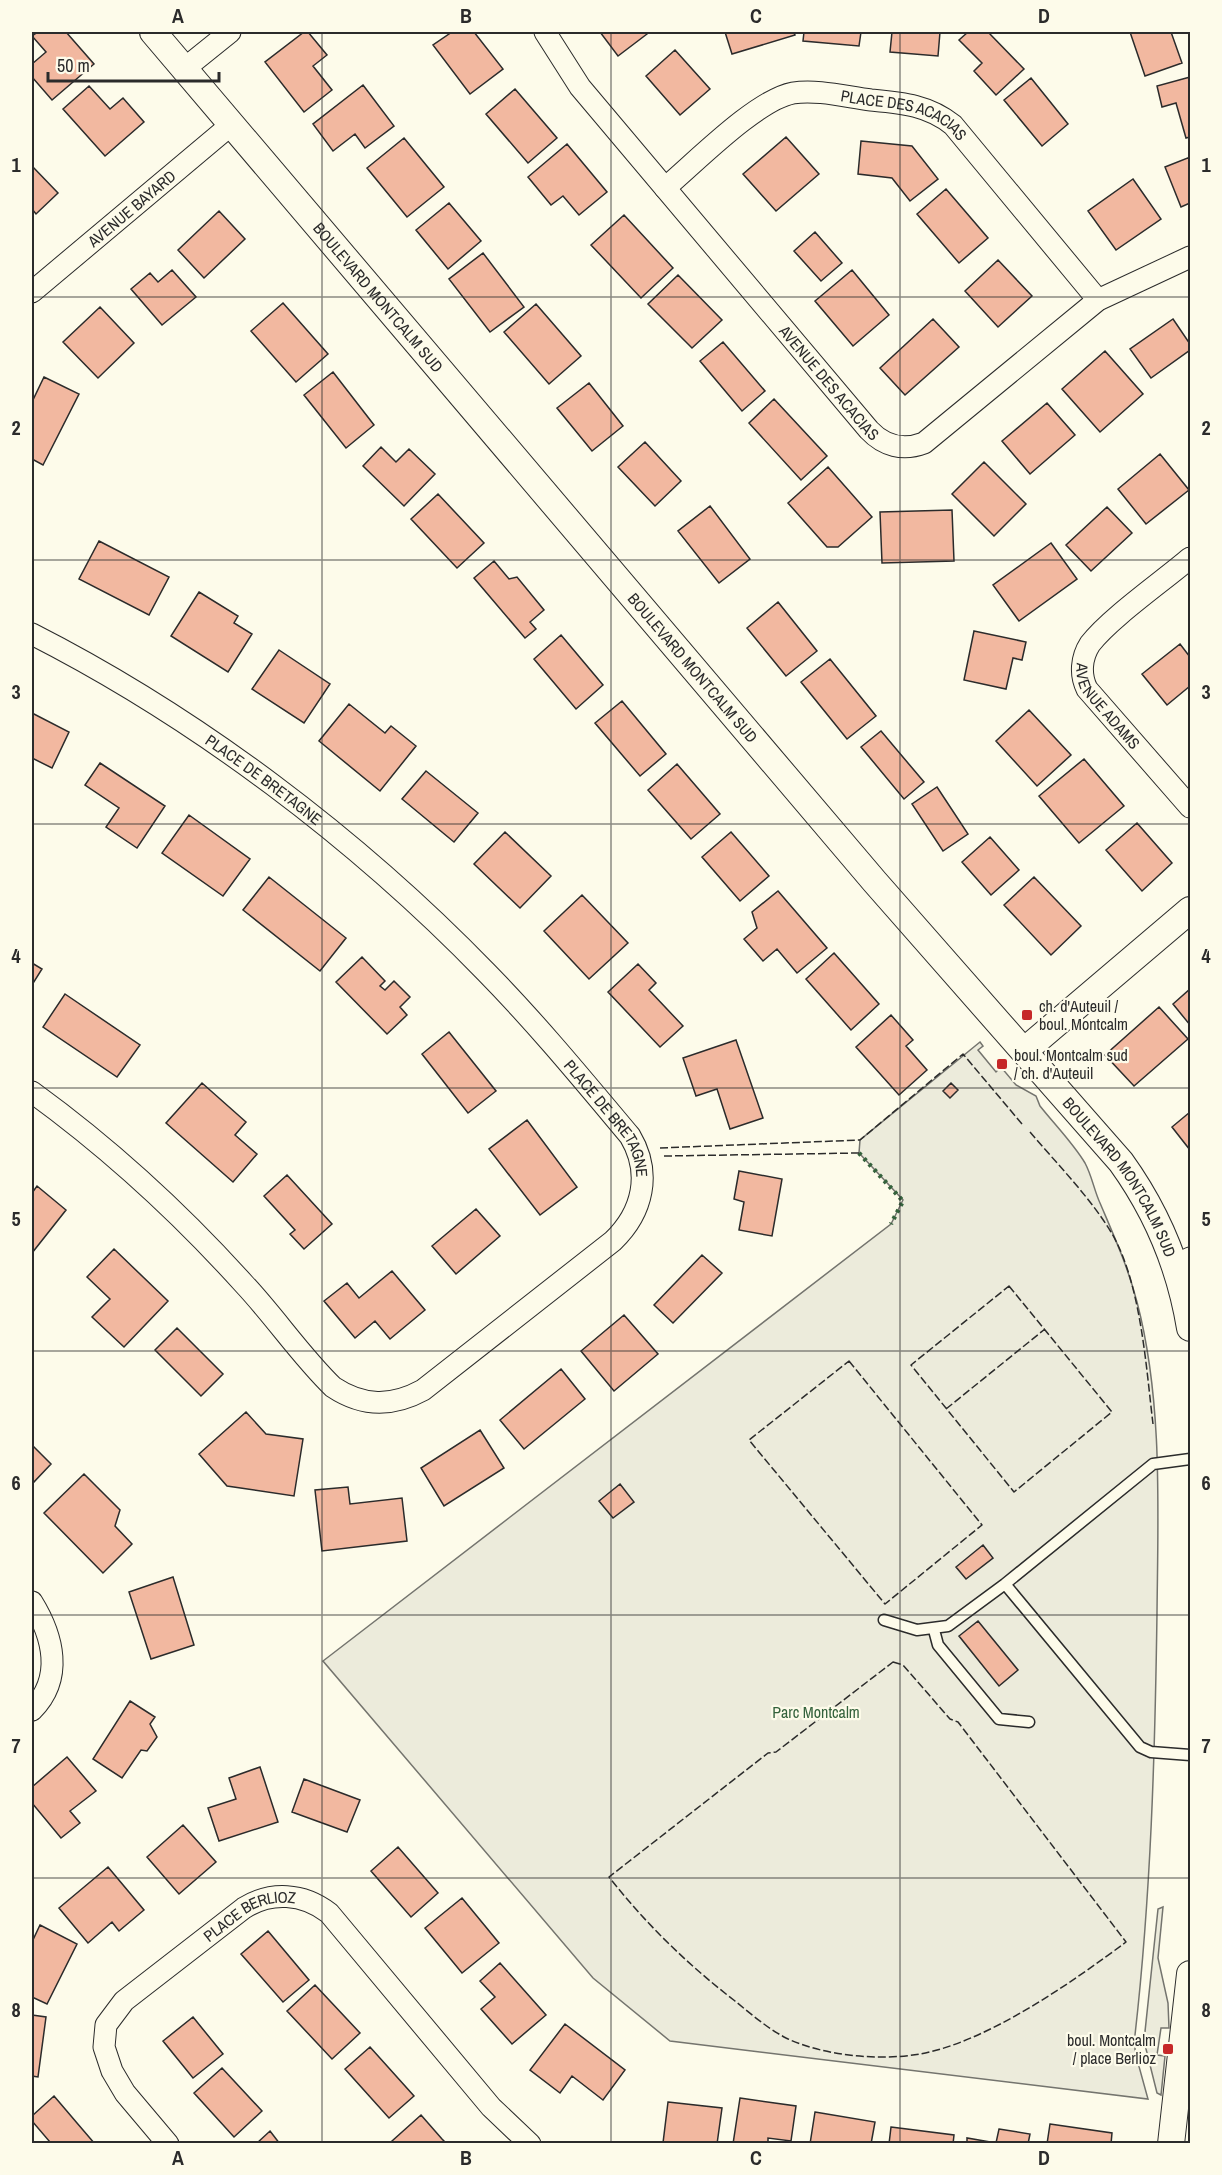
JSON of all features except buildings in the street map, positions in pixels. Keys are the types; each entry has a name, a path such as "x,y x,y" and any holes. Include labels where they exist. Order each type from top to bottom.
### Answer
{"street":[{"name":"BOULEVARD MONTCALM SUD","path":"153,32 883,891 998,1025 1102,1139 1134,1180 1183,1261 1191,1328"},
{"path":"184,69 230,32"},
{"name":"AVENUE DES ACACIAS","path":"545,32 580,87 869,430 885,443 900,447 915,447 933,436 1098,300 1191,257"},
{"name":"PLACE DES ACACIAS","path":"665,188 762,107 784,95 812,93 912,104 936,112 953,125 1098,300"},
{"name":"AVENUE BAYARD","path":"32,292 232,124"},
{"name":"AVENUE ADAMS","path":"1191,558 1106,628 1090,645 1082,669 1087,689 1191,807"},
{"name":"PLACE DE BRETAGNE","path":"32,634 106,675 220,748 345,844 443,930 525,1012 630,1136 641,1160 642,1190 633,1218 613,1241 423,1390 393,1402 367,1402 353,1398 333,1387 245,1285 185,1223 127,1169 32,1092"},
{"path":"1024,1051 1191,910"},
{"path":"32,1602 47,1629 53,1655 47,1686 32,1710"},
{"name":"PLACE BERLIOZ","path":"168,2144 125,2093 112,2071 104,2047 106,2025 124,2001 244,1908 260,1899 282,1896 313,1902 328,1913 491,2107 530,2144"},
{"path":"1171,2144 1191,1974"}],"lane":[{"path":"884,1620 917,1630 934,1630 953,1623 1005,1584 1147,1468 1162,1462 1191,1459"},
{"path":"1005,1584 1140,1746 1151,1752 1191,1755"},
{"path":"934,1630 938,1645 999,1719 1029,1722"}],"green space":[{"name":"Parc Montcalm","path":"980,1042 983,1046 978,1050 996,1072 1001,1067 1016,1085 1036,1096 1040,1106 1085,1163 1129,1276 1145,1340 1151,1378 1157,1456 1157,1613 1151,1824 1135,2052 1148,2099 670,2041 593,1978 323,1661 891,1224 903,1200 859,1153 860,1140"},
{"path":"1163,1907 1158,1958 1168,2003 1169,2028 1161,2028 1157,2055 1165,2056 1161,2095 1157,2093 1144,2041 1158,1909"}],"hedge":[{"path":"859,1153 903,1201 891,1224"}],"fence":[{"path":"660,1148 860,1140 963,1054 1022,1124"},
{"path":"1030,1132 1093,1206 1111,1232 1121,1252 1141,1325 1153,1424"},
{"path":"664,1156 859,1153"},
{"path":"1009,1286 1112,1412 1014,1492 911,1365 1009,1286"},
{"path":"946,1409 1045,1329"},
{"path":"849,1361 982,1525 885,1604 749,1440 849,1361"},
{"path":"893,1662 903,1665 950,1719 958,1722 1126,1942 1027,2009 973,2037 920,2054 870,2057 817,2049 786,2038 766,2025 684,1958 652,1927 609,1877 768,1753 776,1752 893,1662"}],"place":[{"name":"ch. d'Auteuil / boul. Montcalm","path":"1027,1015"},
{"name":"boul. Montcalm sud / ch. d'Auteuil","path":"1002,1064"},
{"name":"boul. Montcalm / place Berlioz","path":"1168,2049"}]}
